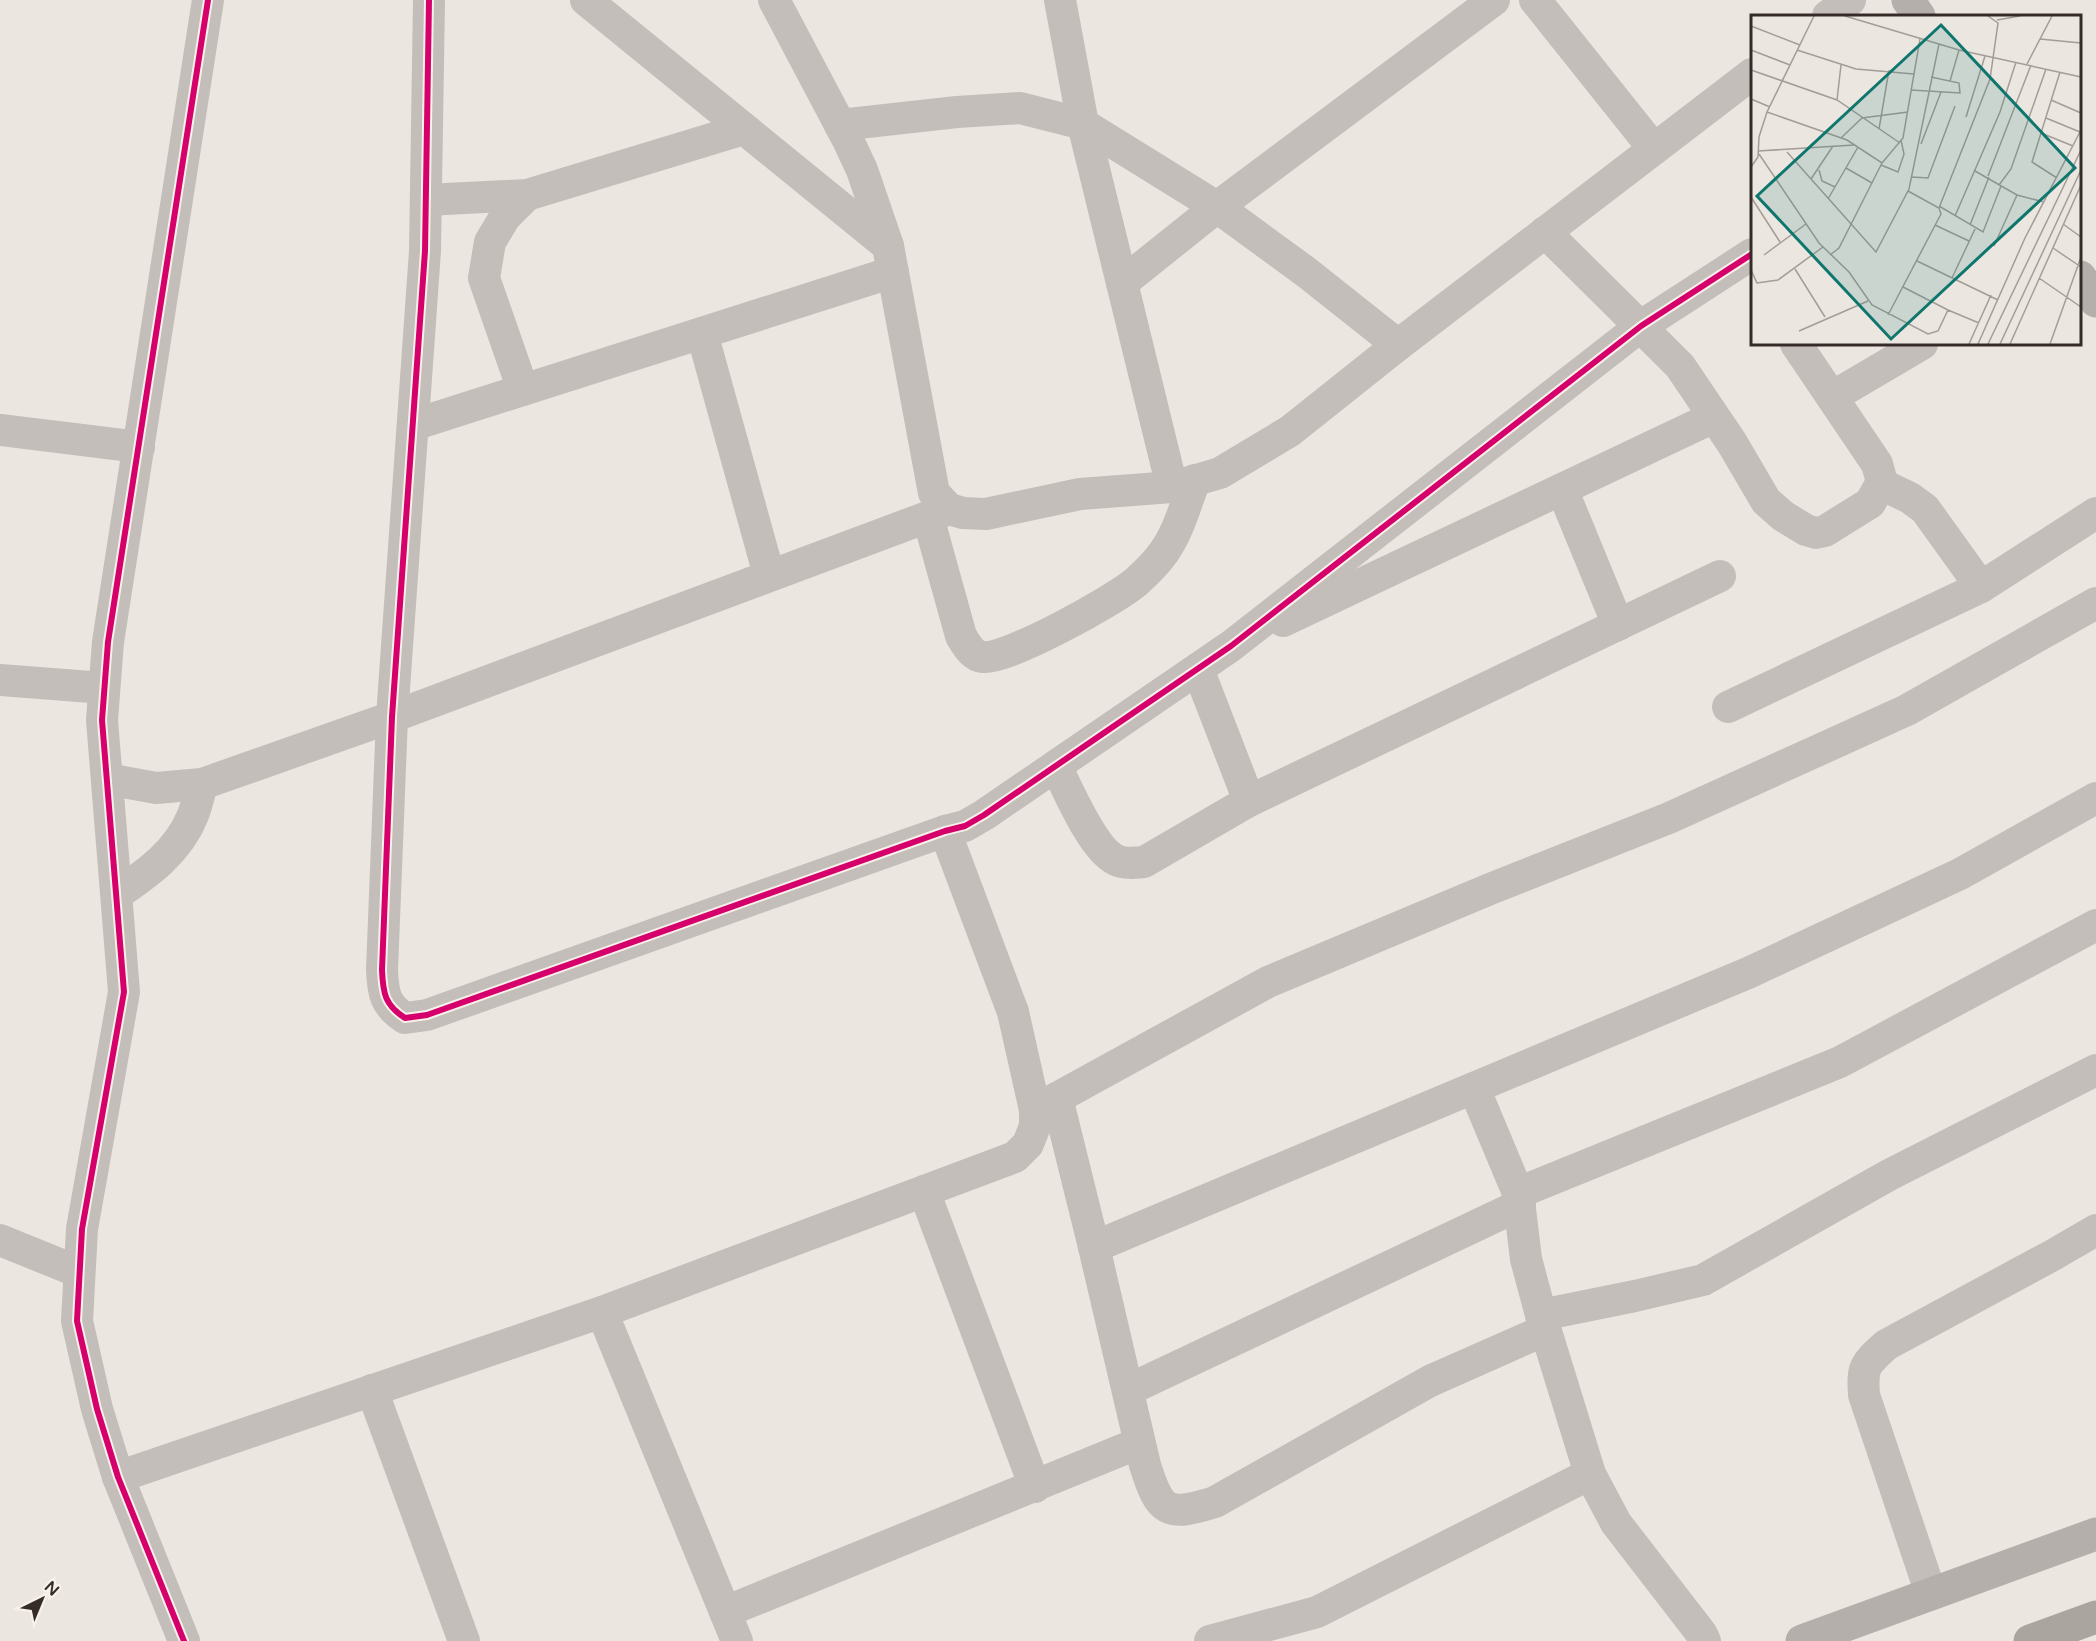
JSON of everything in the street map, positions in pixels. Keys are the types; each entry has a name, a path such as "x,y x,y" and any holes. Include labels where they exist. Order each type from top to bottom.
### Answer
{"highway":[{"path":"2030,1641 2096,1617"}],"street":[{"path":"184,1641 118,1477 97,1409 77,1321 82,1229 124,992 102,720 108,642 208,0"},
{"path":"429,0 425,251 393,717 381,970 382,991 393,1010 405,1018 427,1015 945,831 965,826 1231,646 1641,326 1749,264"},
{"path":"586,0 744,129 891,259"},
{"path":"774,0 862,170 891,259 961,636 969,649 980,657 993,657 1021,646 1098,606 1135,583 1164,552 1180,520 1183,483 1122,283 1083,124 1060,0"},
{"path":"1122,283 1217,207 1494,0"},
{"path":"1535,0 1654,149"},
{"path":"1829,15 1850,0"},
{"path":"1908,0 1918,15"},
{"path":"107,779 156,788 202,784 393,717 938,513 986,514 1080,494 1183,483 1220,473 1290,431 1398,345 1751,75"},
{"path":"840,125 957,112 1020,108 1083,124 1217,207 1306,272 1398,345"},
{"path":"426,200 527,195 744,129"},
{"path":"523,390 484,278 490,242 505,217 527,195"},
{"path":"1545,232 1680,366 1766,501 1783,516 1806,530 1816,533 1825,531 1870,504 1881,483 1876,464 1797,345"},
{"path":"413,425 702,333 891,259"},
{"path":"2081,280 2096,301"},
{"path":"702,333 769,575"},
{"path":"1832,397 1920,345"},
{"path":"1231,646 1714,417"},
{"path":"0,430 139,447"},
{"path":"1881,483 1910,498 1925,509 1981,587"},
{"path":"1562,489 1618,625"},
{"path":"1728,707 1981,587 2096,513"},
{"path":"1056,766 1096,843 1117,861 1143,862 1249,801 1720,576"},
{"path":"118,1477 602,1312 1015,1157 1028,1144 1046,1104 1268,981 1668,818 1907,710 2096,603"},
{"path":"1198,669 1249,801"},
{"path":"0,680 104,688"},
{"path":"117,894 154,870 176,844 193,816 202,784"},
{"path":"1094,1247 1748,973 1960,874 2096,798"},
{"path":"945,831 1046,1104 1094,1247 1139,1443 1154,1491 1160,1502 1173,1510 1189,1510 1215,1502 1430,1381 1543,1322 1703,1280 1889,1175 2096,1070"},
{"path":"1128,1389 1519,1199 1840,1062 2096,924"},
{"path":"1474,1088 1519,1199 1526,1259 1590,1474 1616,1523 1705,1641"},
{"path":"924,1191 1035,1487"},
{"path":"1932,1594 1864,1395 1863,1374 1869,1360 1886,1345 2093,1239"},
{"path":"0,1240 79,1272"},
{"path":"602,1312 737,1641"},
{"path":"372,1390 464,1641"},
{"path":"725,1612 1139,1443"},
{"path":"1210,1641 1317,1612 1590,1474"},
{"path":"1802,1641 2096,1534"}],"cycle path":[{"path":"184,1641 118,1477 97,1409 77,1321 82,1229 124,992 102,720 108,642 208,0"},
{"path":"429,0 425,251 392,717 382,970 386,998 393,1008 405,1018 427,1015 945,831 965,826 1231,646 1641,326 1751,255"}]}
